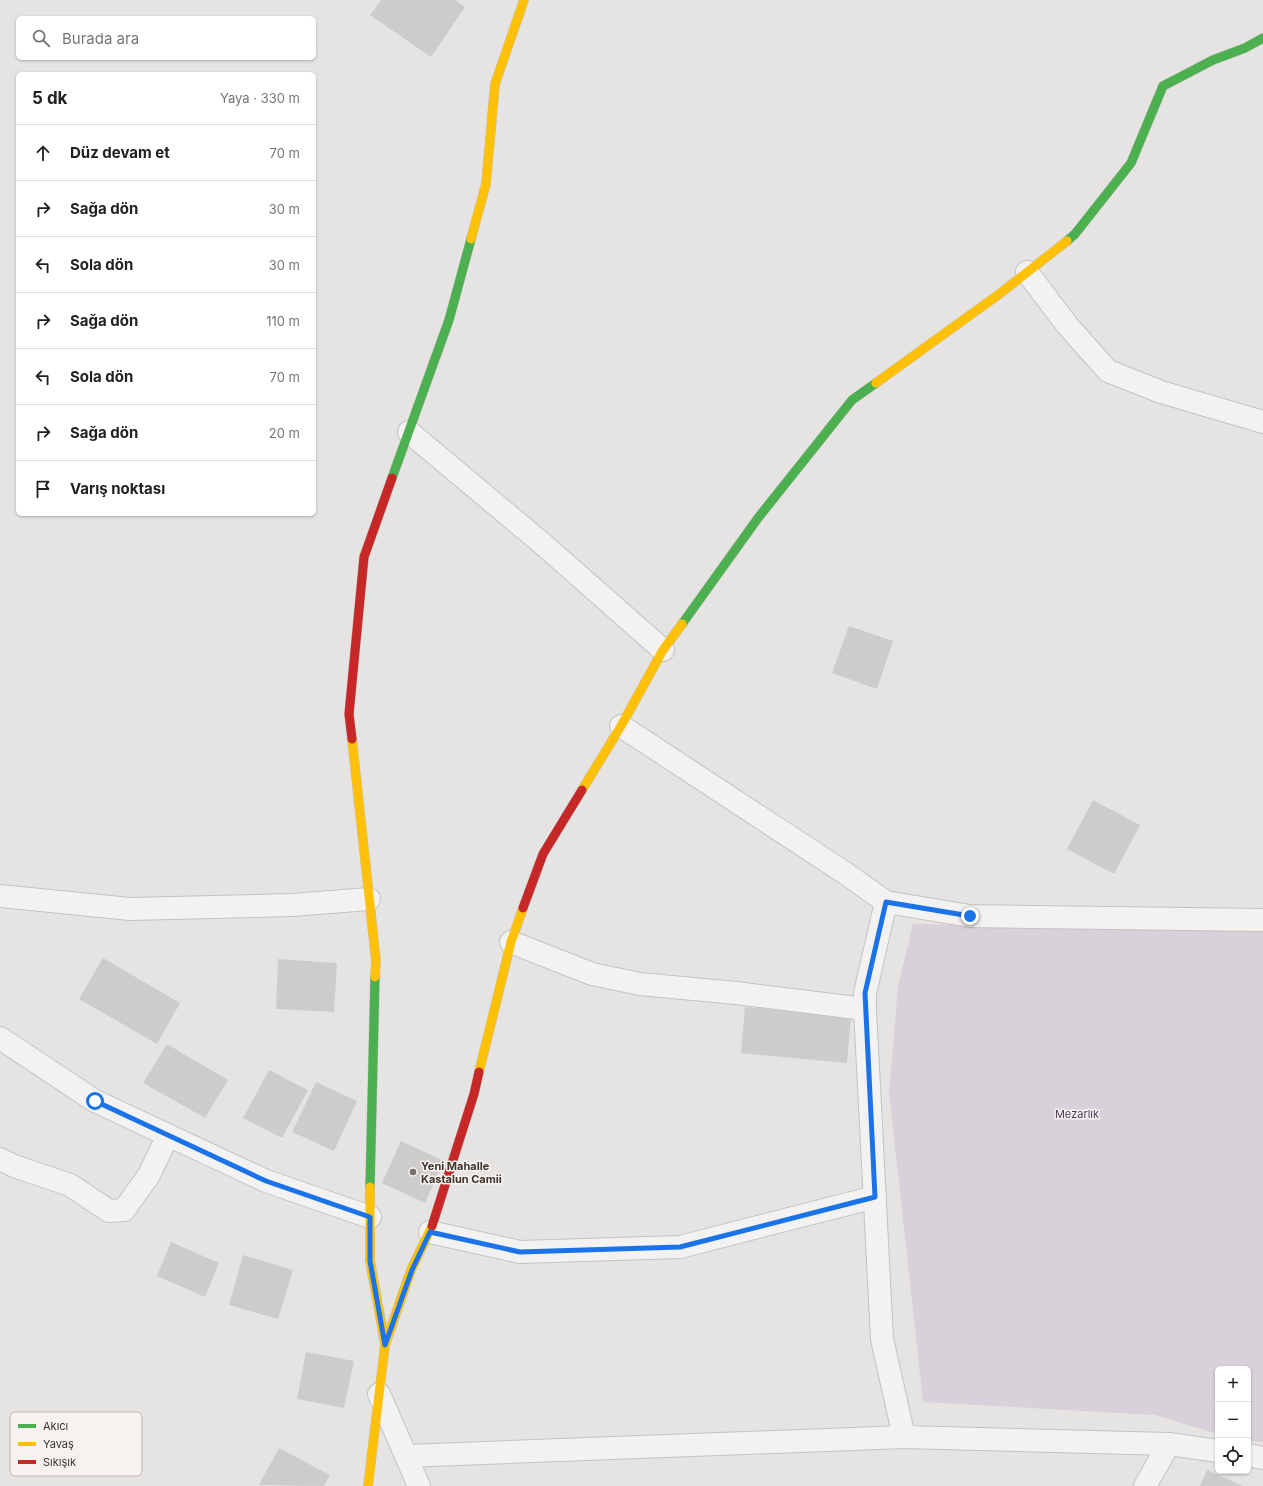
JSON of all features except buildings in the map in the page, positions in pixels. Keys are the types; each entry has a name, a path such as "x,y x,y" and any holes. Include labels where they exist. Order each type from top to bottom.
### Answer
{"street":[{"path":"385,1345 370,1261 370,1148 376,961 349,714 364,557 449,320 486,184 495,84 524,0"},
{"path":"368,1486 385,1345 412,1270 430,1232 474,1094 511,942 543,854 622,726 663,650 758,518 852,400 998,295 1075,234 1131,163 1163,86 1213,60 1245,48 1263,38"},
{"path":"1027,272 1067,325 1108,371 1161,392 1263,422"},
{"path":"409,432 544,545 663,650"},
{"path":"622,726 826,860 886,902 970,916 1263,920"},
{"path":"0,896 130,909 292,905 369,899"},
{"path":"886,902 865,993 865,1009 882,1339 904,1437"},
{"path":"511,942 592,974 640,984 736,993 865,1009"},
{"path":"0,1038 95,1101 266,1181 370,1217"},
{"path":"0,1158 14,1166 70,1185 110,1211 124,1210 149,1175 168,1135"},
{"path":"430,1232 520,1252 680,1247 875,1197"},
{"path":"379,1394 419,1486"},
{"path":"406,1456 904,1437 1169,1444 1215,1451"},
{"path":"1145,1486 1169,1444"},
{"path":"1251,1456 1263,1458"}],"green space":[{"name":"Mezarlık","path":"913,924 1263,932 1263,1442 1251,1441 1251,1366 1215,1366 1215,1433 1154,1415 923,1402 889,1093 898,986"}],"traffic: fast":[{"path":"1067,241 1075,234 1131,163 1163,86 1213,60 1245,48 1263,38"},
{"path":"392,478 449,320 471,239"},
{"path":"682,624 758,518 852,400 876,383"},
{"path":"370,1187 375,977"}],"traffic: slow":[{"path":"471,239 486,184 495,84 524,0"},
{"path":"876,383 998,295 1067,241"},
{"path":"582,790 621,726 663,650 682,624"},
{"path":"352,739 376,961 375,977"},
{"path":"479,1072 511,942 523,908"},
{"path":"370,1187 370,1261 385,1344"},
{"path":"368,1486 385,1345 411,1270 432,1226"}],"traffic: jam":[{"path":"352,739 349,714 364,557 392,478"},
{"path":"523,908 543,854 582,790"},
{"path":"432,1226 474,1094 479,1072"}],"place":[{"name":"Yeni Mahalle Kastalun Camii","path":"413,1172"}],"route":[{"path":"95,1101 266,1181 370,1217 370,1261 385,1345 412,1270 430,1232 520,1252 680,1247 875,1197 865,993 886,902 970,916"}]}
